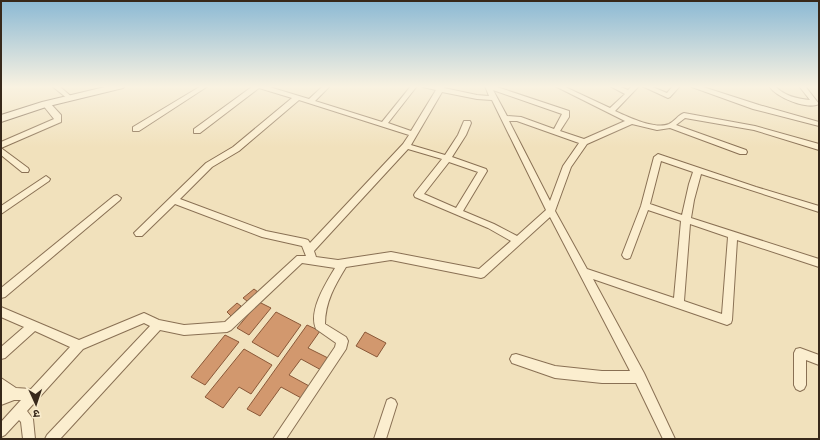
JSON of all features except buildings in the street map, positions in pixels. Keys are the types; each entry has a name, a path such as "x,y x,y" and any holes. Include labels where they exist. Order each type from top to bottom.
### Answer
{"street":[{"path":"1,119 38,107"},
{"path":"1,145 58,120 58,117 48,107"},
{"path":"136,129 172,107"},
{"path":"197,131 230,107"},
{"path":"139,233 209,165 236,149 288,107"},
{"path":"325,107 414,134"},
{"path":"384,124 398,107"},
{"path":"308,251 406,146 430,107"},
{"path":"499,107 552,211 640,377 669,439"},
{"path":"545,107 566,113 556,132"},
{"path":"602,107 631,121 657,128 671,126 743,152"},
{"path":"611,111 615,107"},
{"path":"755,107 819,124"},
{"path":"671,126 684,115 692,116 755,128 819,147"},
{"path":"504,118 518,119 584,142"},
{"path":"1,431 79,345 144,318 158,325 184,330 227,326 300,258 343,263 391,256 481,274 552,211 567,166 584,142 631,121"},
{"path":"467,123 462,135 447,158 418,195 491,226 518,241"},
{"path":"406,146 447,158 482,171 458,212"},
{"path":"1,151 25,170"},
{"path":"627,255 645,206 658,157 819,210"},
{"path":"679,304 692,182 698,170"},
{"path":"1,211 46,179"},
{"path":"1,294 117,198"},
{"path":"174,200 266,234 305,243 313,260"},
{"path":"645,206 819,263"},
{"path":"584,272 727,320 733,234"},
{"path":"279,439 340,349 342,341 320,326 319,312 324,296 343,263"},
{"path":"1,312 79,345"},
{"path":"52,439 158,325"},
{"path":"1,354 33,326"},
{"path":"800,385 800,353 819,360"},
{"path":"516,359 555,372 602,377 640,377"},
{"path":"1,384 14,394"},
{"path":"1,398 14,394 34,395"},
{"path":"380,439 391,404"},
{"path":"19,411 27,419 29,439"}]}
